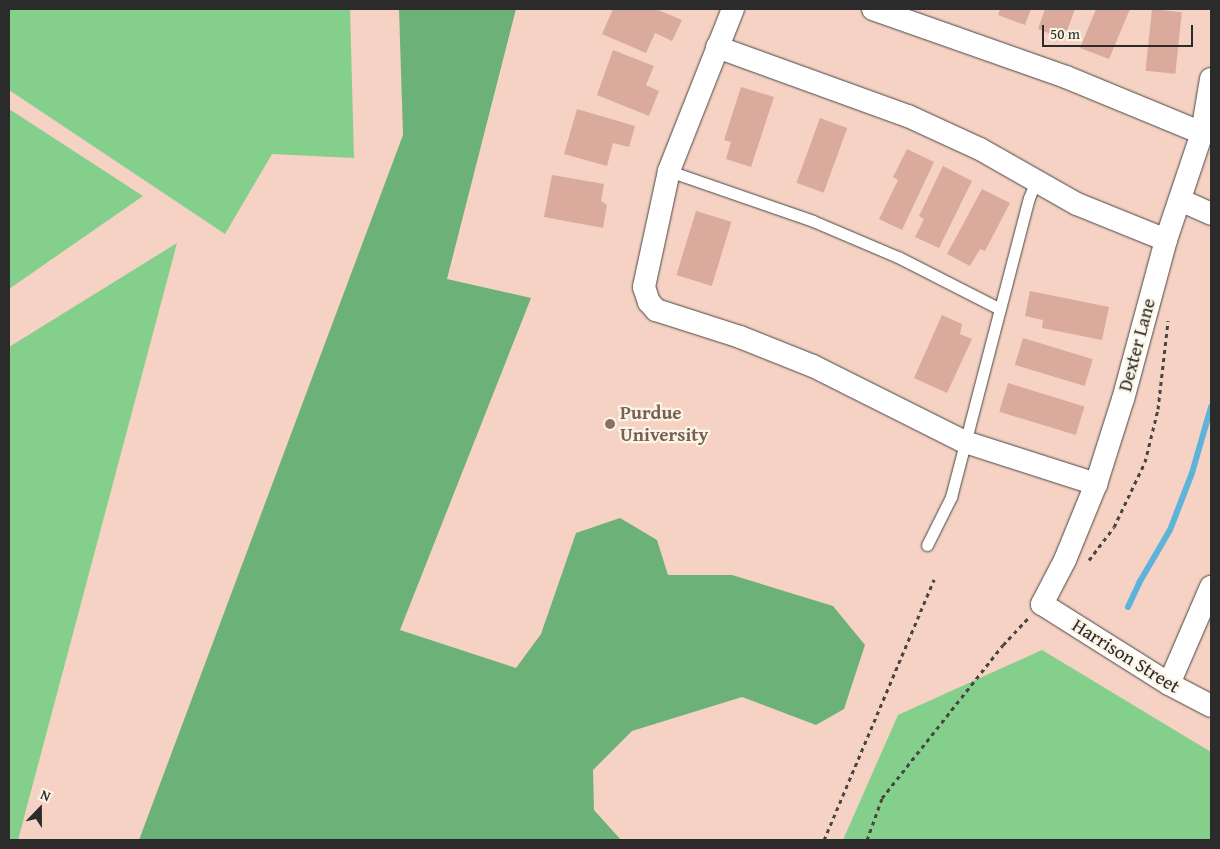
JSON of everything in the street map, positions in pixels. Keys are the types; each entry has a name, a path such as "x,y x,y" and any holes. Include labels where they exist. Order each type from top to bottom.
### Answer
{"street":[{"path":"733,9 669,171 644,287 649,302 656,310 740,337 812,366 965,442 1096,484"},
{"path":"873,9 1057,74 1202,133"},
{"path":"718,47 908,116 980,149 1091,210 1166,240"},
{"name":"Dexter Lane","path":"1042,604 1066,560 1096,484 1123,399 1166,240 1202,133 1211,79"},
{"path":"1180,200 1211,214"},
{"path":"1169,684 1211,587"},
{"name":"Harrison Street","path":"1042,604 1169,684 1211,706"}],"lane":[{"path":"669,171 813,221 898,257 1000,309"},
{"path":"928,545 951,497 1029,198 1036,180"}],"path":[{"path":"1086,564 1114,527 1145,462 1158,409 1169,316"},
{"path":"824,840 934,579"},
{"path":"867,840 882,798 1003,645 1042,604"}],"shaded area":[{"name":"Purdue University","path":"9,9 1211,9 1211,840 9,840"}],"green space":[{"path":"9,9 350,9 354,158 272,154 225,234 9,90"},
{"path":"399,9 516,9 447,279 531,298 400,630 516,668 541,634 576,533 620,518 657,540 668,575 732,575 833,606 865,645 844,709 816,725 742,697 632,731 593,770 594,810 621,840 139,840 403,135"},
{"path":"9,109 143,196 9,289"},
{"path":"177,243 18,840 9,840 9,347"},
{"path":"1042,650 1211,752 1211,840 843,840 898,715"}],"building":[{"path":"613,9 656,9 682,20 672,41 655,33 646,53 602,34"},
{"path":"1000,9 1031,9 1025,25 998,15"},
{"path":"1045,9 1075,9 1064,39 1038,29"},
{"path":"1096,9 1130,9 1109,59 1080,48"},
{"path":"1152,9 1182,12 1175,74 1146,71"},
{"path":"613,50 654,66 646,85 659,91 649,116 597,95"},
{"path":"741,87 774,97 751,167 726,159 731,142 724,140"},
{"path":"577,109 635,126 629,147 613,143 607,166 564,154"},
{"path":"820,118 847,128 824,193 796,183"},
{"path":"907,149 934,162 902,230 879,219 898,180 893,177"},
{"path":"943,166 972,181 939,248 915,237 924,219 919,216"},
{"path":"552,175 604,184 601,201 607,205 603,228 544,217"},
{"path":"982,189 1010,203 985,251 980,249 970,266 947,254"},
{"path":"696,211 731,222 712,286 676,275"},
{"path":"1030,291 1109,307 1102,340 1042,328 1043,320 1025,316"},
{"path":"942,315 962,324 960,334 972,339 947,393 914,378"},
{"path":"1023,338 1093,359 1085,386 1015,365"},
{"path":"1008,383 1085,406 1076,435 999,412"}],"waterway":[{"path":"1128,607 1139,583 1170,530 1192,473 1211,407"}],"place":[{"name":"Purdue University","path":"610,424"}]}
